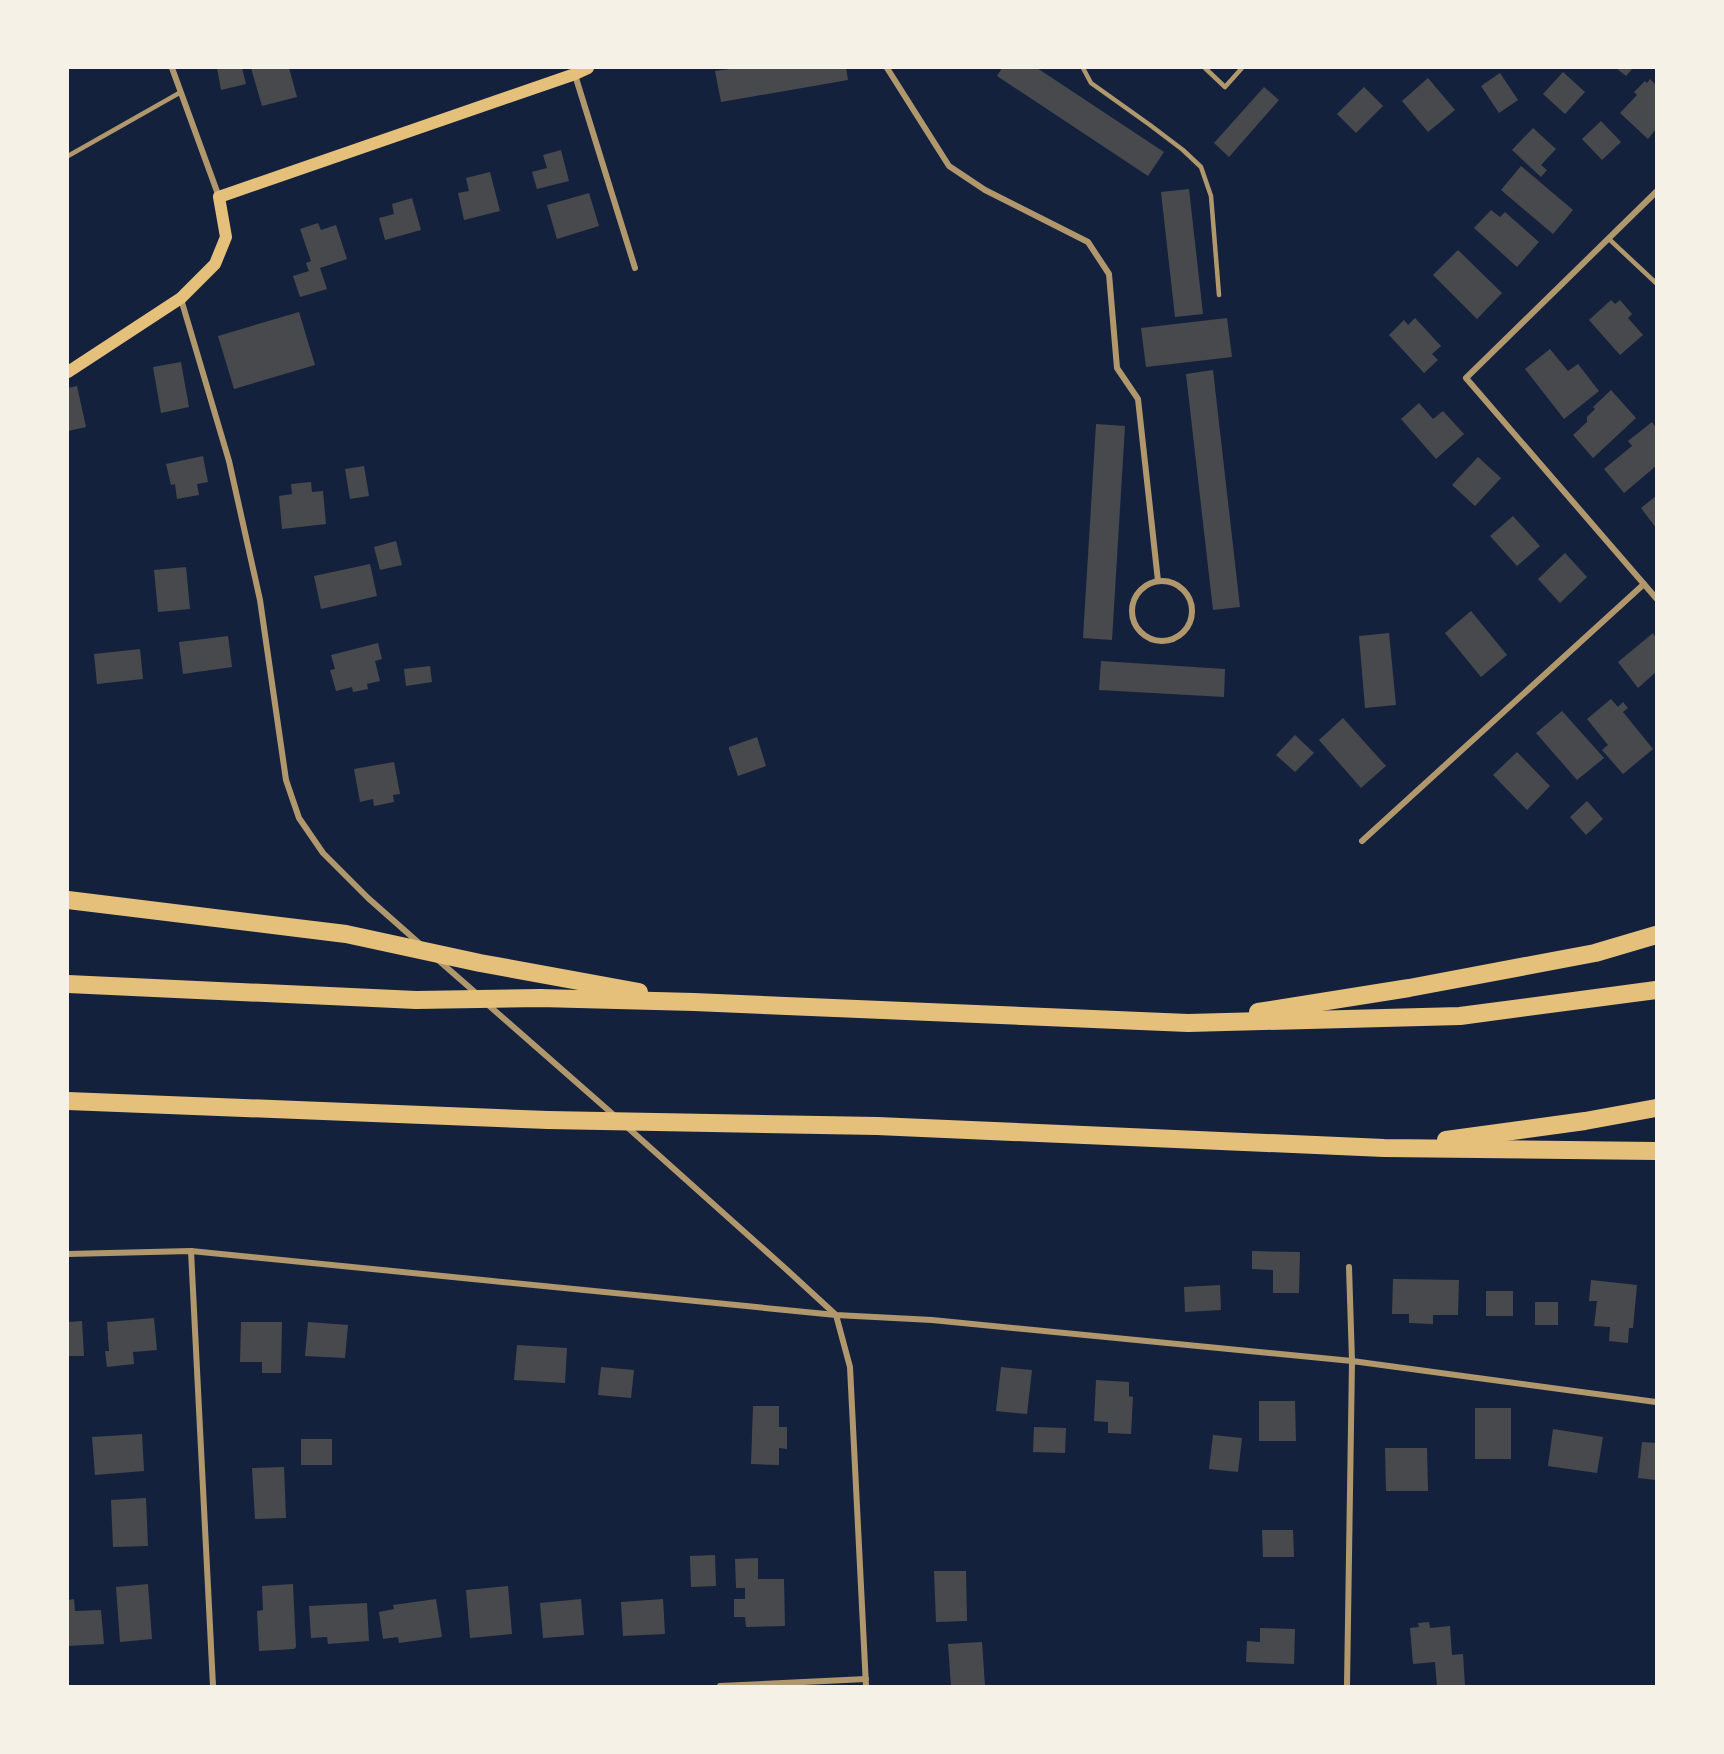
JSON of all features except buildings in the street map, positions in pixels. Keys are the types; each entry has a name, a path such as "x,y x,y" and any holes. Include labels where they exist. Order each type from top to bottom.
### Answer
{"highway":[{"path":"68,900 346,934 480,963 694,1002"},
{"path":"1188,1023 1409,988 1595,953 1656,935"},
{"path":"68,984 416,1000 540,998 694,1002 1188,1023 1460,1016 1656,990"},
{"path":"68,1101 548,1120 889,1126 1384,1148 1656,1151"},
{"path":"1384,1148 1585,1121 1656,1108"}],"main road":[{"path":"68,372 180,298 216,264 226,237 219,197 588,68"}],"street":[{"path":"172,68 219,197"},
{"path":"887,68 949,166 985,190 1088,242 1109,274 1117,368 1138,399 1158,581"},
{"path":"575,74 635,268"},
{"path":"1656,192 1466,378 1656,598"},
{"path":"180,298 229,461 260,600 286,780 298,818 322,853 368,898 836,1315 850,1367 866,1683 720,1686"},
{"path":"1158,581 1169,581 1179,585 1191,602 1193,613 1191,623 1185,632 1167,642 1148,639 1134,625 1132,616 1135,597 1141,589 1158,581"},
{"path":"1362,841 1644,584"},
{"path":"190,1251 213,1686"},
{"path":"68,1254 190,1251 836,1315 932,1320 1352,1360 1656,1402"},
{"path":"1347,1686 1352,1360 1349,1267"}],"lane":[{"path":"1083,68 1091,83 1150,124 1201,167 1211,195 1219,295"},
{"path":"1205,68 1225,87 1242,68"},
{"path":"68,156 181,92"},
{"path":"1610,239 1656,283"}]}
